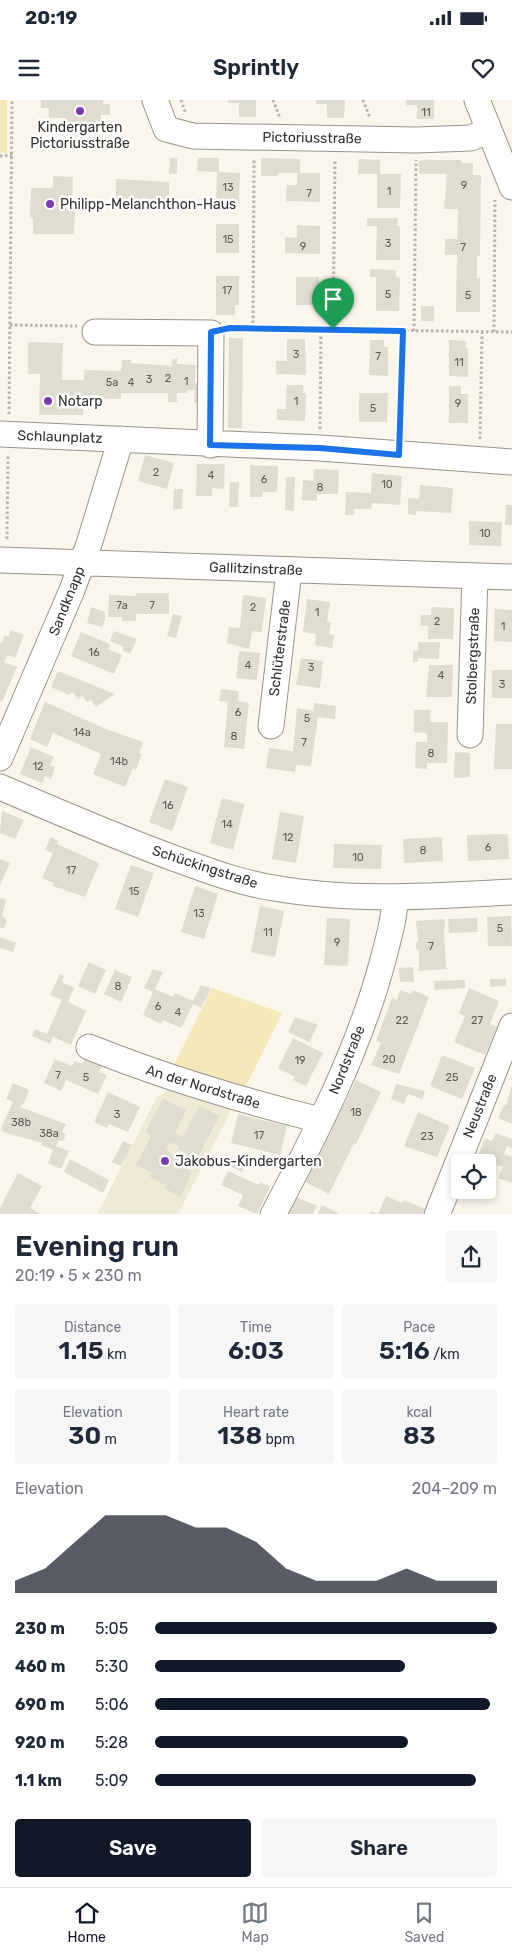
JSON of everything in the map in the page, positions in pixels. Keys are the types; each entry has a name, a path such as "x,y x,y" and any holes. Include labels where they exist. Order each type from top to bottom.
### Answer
{"street":[{"name":"Pictoriusstraße","path":"155,100 166,129 193,136 416,140 471,138 489,130"},
{"path":"477,100 508,177"},
{"path":"95,332 211,332 210,445"},
{"name":"Schlaunplatz","path":"4,435 121,439 210,445 320,448 512,462"},
{"name":"Sandknapp","path":"0,758 82,564 121,439"},
{"name":"Gallitzinstraße","path":"4,560 512,577"},
{"name":"Schlüterstraße","path":"271,726 289,570"},
{"name":"Stolbergstraße","path":"470,735 475,576"},
{"name":"Schückingstraße","path":"0,788 137,845 215,873 272,888 334,896 395,897 512,892"},
{"name":"Nordstraße","path":"272,1214 320,1120 353,1048 378,978 395,914 395,897"},
{"name":"Neustraße","path":"437,1214 512,1026"},
{"name":"An der Nordstraße","path":"89,1047 151,1072 225,1096 320,1120"}],"path":[{"path":"4,560 4,435 10,325 12,100"},
{"path":"253,328 254,137"},
{"path":"333,329 336,139"},
{"path":"414,331 416,140"},
{"path":"0,156 12,155"},
{"path":"494,332 495,172 508,177"},
{"path":"10,325 84,326 95,332"},
{"path":"211,332 230,328 512,332"},
{"path":"320,448 321,329"},
{"path":"399,455 403,331"},
{"path":"480,460 482,332"}],"shaded area":[{"path":"0,100 7,100 7,153 0,153"},
{"path":"212,988 282,1013 244,1090 171,1071"},
{"name":"Jakobus-Kindergarten","path":"168,1090 233,1107 178,1214 98,1214 156,1098"}],"building":[{"name":"Kindergarten Pictoriusstraße","path":"41,100 103,100 103,104 110,104 110,115 101,115 101,125 64,125 64,118 49,118 49,108 41,108"},
{"path":"228,100 256,100 256,117 239,117 239,103 228,103"},
{"path":"316,100 345,100 344,118 327,118 327,104 316,104"},
{"path":"406,100 434,100 434,119 417,119 417,105 406,105"},
{"path":"170,158 177,158 177,174 169,174"},
{"path":"198,158 219,158 219,172 240,173 239,201 216,201 217,172 197,171"},
{"path":"261,158 300,159 300,173 320,173 320,202 286,201 287,185 297,185 297,173 278,173 278,176 261,176"},
{"path":"359,159 380,160 380,174 401,174 400,208 377,208 377,174 358,174"},
{"path":"461,160 461,163 473,163 473,175 481,175 480,256 477,256 477,278 480,278 480,312 456,312 457,255 445,255 445,239 457,239 458,209 444,209 447,174 419,174 419,161"},
{"name":"Philipp-Melanchthon-Haus","path":"53,176 73,177 72,201 69,201 69,207 75,207 74,234 33,234 33,218 30,217 31,188 53,188"},
{"path":"116,179 169,182 169,200 146,199 146,203 116,203"},
{"path":"367,218 398,218 397,226 400,226 400,260 376,260 377,226 367,226"},
{"path":"216,224 239,224 239,253 216,253"},
{"path":"297,225 320,226 320,254 285,253 285,237 297,238"},
{"path":"370,269 396,270 396,277 400,278 399,311 376,311 376,277 370,277"},
{"path":"216,276 239,276 239,305 235,305 235,315 216,315"},
{"path":"296,277 319,277 319,305 296,305"},
{"path":"421,306 434,306 434,321 421,321"},
{"path":"229,338 243,338 242,428 228,428"},
{"path":"287,339 305,339 306,375 276,374 276,361 287,361"},
{"path":"370,340 384,340 384,347 388,347 388,376 369,375"},
{"path":"449,340 466,341 466,348 468,348 468,377 449,376"},
{"path":"28,342 63,343 62,380 84,380 84,370 121,371 122,360 131,360 131,363 172,366 172,360 177,358 177,364 196,365 195,383 204,383 203,403 194,403 195,390 188,390 187,393 177,393 177,402 168,402 168,393 121,393 121,399 84,398 83,415 39,415 40,374 28,374"},
{"path":"287,385 303,385 303,393 306,393 305,421 277,420 277,409 286,409"},
{"path":"449,386 461,386 461,394 468,394 468,423 449,423"},
{"path":"359,393 388,393 387,422 359,422"},
{"path":"145,455 174,463 167,489 138,481"},
{"path":"197,464 225,464 224,489 212,488 212,496 196,496"},
{"path":"250,465 278,466 277,492 263,492 262,497 250,497"},
{"path":"314,469 339,470 338,494 317,494 317,501 302,500 303,480 313,481"},
{"path":"372,473 402,476 400,505 372,503 371,509 354,509 354,515 345,515 346,492 371,493"},
{"path":"286,477 295,477 294,511 285,510"},
{"path":"230,482 239,482 238,507 229,507"},
{"path":"420,485 453,488 451,513 416,511 416,515 408,514 408,498 419,499"},
{"path":"174,489 183,489 182,509 173,509"},
{"path":"506,505 512,505 512,525 505,525"},
{"path":"469,521 502,522 501,546 469,545"},
{"path":"136,593 169,593 169,614 136,614 136,621 122,621 122,617 108,617 109,595 136,596"},
{"path":"243,595 266,598 262,632 252,631 249,649 227,643 229,627 240,628"},
{"path":"307,599 330,602 327,622 331,622 329,634 334,635 332,648 315,645 316,634 303,632"},
{"path":"91,607 105,612 105,620 102,627 87,623"},
{"path":"431,607 454,608 453,639 428,639 428,626 420,626 421,615 431,615"},
{"path":"495,609 512,610 512,642 494,641"},
{"path":"173,614 182,616 176,638 167,636"},
{"path":"11,630 24,635 15,658 8,655 4,662 17,667 2,702 0,701 0,642 2,643 5,635 8,637"},
{"path":"114,631 137,639 130,654 122,650 124,647 110,641"},
{"path":"81,632 110,644 108,649 122,655 114,674 71,656"},
{"path":"418,642 440,642 439,659 418,658 418,662 413,662 413,651 418,651"},
{"path":"239,651 260,653 257,680 236,678"},
{"path":"301,658 323,661 320,688 296,685"},
{"path":"429,665 453,665 452,697 426,697"},
{"path":"492,670 512,670 512,698 492,698"},
{"path":"58,671 115,694 96,707 91,700 87,702 82,696 78,699 73,692 69,695 51,687"},
{"path":"221,689 239,691 238,701 249,703 244,749 224,747 228,702 219,701"},
{"path":"45,702 106,729 143,742 139,753 142,754 136,770 133,768 125,787 93,774 101,754 53,733 47,747 30,739"},
{"path":"314,703 336,706 335,719 318,717 311,766 296,765 295,772 266,768 269,748 293,751 297,708 313,711"},
{"path":"414,710 431,710 430,722 448,722 447,763 427,763 427,769 415,768 416,742 427,742 427,733 414,732"},
{"path":"496,724 512,724 512,769 494,769"},
{"path":"31,747 54,757 50,765 55,767 51,779 45,776 42,783 20,774"},
{"path":"455,752 470,753 470,777 454,778"},
{"path":"165,779 188,787 172,831 149,822"},
{"path":"222,798 245,804 233,850 210,843"},
{"path":"2,811 24,820 15,839 0,833"},
{"path":"280,812 304,816 296,863 272,859"},
{"path":"508,834 509,859 468,861 467,835"},
{"path":"51,837 58,841 57,844 99,863 85,897 53,886 54,883 42,878 53,853 45,850"},
{"path":"442,837 443,861 404,863 403,839"},
{"path":"334,844 382,845 381,869 333,868"},
{"path":"0,859 10,863 0,885"},
{"path":"131,865 154,873 138,917 115,909"},
{"path":"195,886 218,894 204,939 181,932"},
{"path":"0,898 6,900 2,915 7,921 4,928 0,928"},
{"path":"260,906 284,911 275,957 251,952"},
{"path":"511,916 512,946 488,946 487,917"},
{"path":"327,918 350,919 348,966 324,965"},
{"path":"477,918 478,932 449,933 448,919"},
{"path":"445,919 446,967 448,969 419,971 419,949 416,950 416,942 418,942 416,921"},
{"path":"0,937 16,943 13,952 0,948"},
{"path":"89,962 106,970 95,994 78,986"},
{"path":"413,967 414,982 400,982 399,968"},
{"path":"153,969 163,972 155,989 173,997 175,993 193,1001 201,985 211,988 201,1008 193,1004 181,1028 163,1020 161,1024 143,1015 153,992 144,988"},
{"path":"115,970 132,977 121,1002 104,994"},
{"path":"60,974 64,976 62,982 74,988 68,1002 86,1011 71,1045 53,1037 50,1044 32,1036 35,1029 47,1034 62,1000 50,995"},
{"path":"490,979 506,979 506,986 490,987"},
{"path":"465,980 465,988 435,990 434,981"},
{"path":"469,988 499,1001 490,1024 497,1027 485,1055 454,1042 465,1016 459,1013"},
{"path":"400,990 411,994 413,990 429,997 399,1074 371,1065 381,1043 376,1041 392,998 397,1000"},
{"path":"295,1017 318,1025 309,1042 288,1032"},
{"path":"293,1038 323,1053 306,1086 293,1080 295,1077 278,1068"},
{"path":"442,1055 475,1068 462,1099 430,1086"},
{"path":"85,1058 102,1066 99,1072 107,1075 98,1094 66,1080 61,1091 44,1083 55,1059 72,1066 75,1061 82,1064"},
{"path":"356,1080 381,1092 329,1194 305,1182"},
{"path":"13,1083 29,1090 24,1103 20,1107 66,1124 62,1132 66,1134 63,1141 59,1140 56,1146 69,1151 61,1169 48,1163 53,1150 41,1145 42,1143 3,1132 1,1128 13,1102 6,1099"},
{"path":"396,1084 425,1091 422,1099 408,1094 404,1104 391,1099"},
{"path":"512,1085 512,1124 498,1118 504,1105 506,1106"},
{"path":"108,1092 140,1107 128,1132 109,1124 107,1128 94,1122"},
{"path":"163,1099 186,1110 175,1133 183,1137 199,1106 219,1116 197,1159 178,1149 179,1146 170,1142 166,1149 192,1173 180,1197 164,1188 165,1185 150,1177 152,1173 136,1165 151,1137 145,1132"},
{"path":"418,1112 450,1126 437,1157 404,1146"},
{"path":"238,1114 287,1126 280,1155 231,1143"},
{"path":"496,1133 512,1139 512,1148 507,1146 504,1154 512,1157 512,1183 498,1178 503,1167 496,1165 496,1154 479,1154 485,1138 492,1141"},
{"path":"123,1141 132,1145 121,1166 112,1162"},
{"path":"226,1155 246,1164 242,1172 223,1163"},
{"path":"70,1159 109,1180 103,1193 64,1172"},
{"path":"228,1171 259,1185 260,1182 270,1187 257,1214 238,1206 243,1195 221,1185"},
{"path":"18,1173 42,1186 30,1208 40,1214 0,1214 0,1208"},
{"path":"386,1196 402,1203 404,1200 425,1209 422,1214 378,1214"},
{"path":"296,1197 317,1206 313,1214 286,1214"},
{"path":"322,1205 340,1214 318,1214"}],"place":[{"name":"Kindergarten Pictoriusstraße","path":"80,111"},
{"name":"Philipp-Melanchthon-Haus","path":"50,204"},
{"name":"Notarp","path":"48,401"},
{"name":"Jakobus-Kindergarten","path":"165,1161"}],"route":[{"path":"230,328 333,329 403,331 399,455 320,448 210,445 211,332 230,328"}]}
